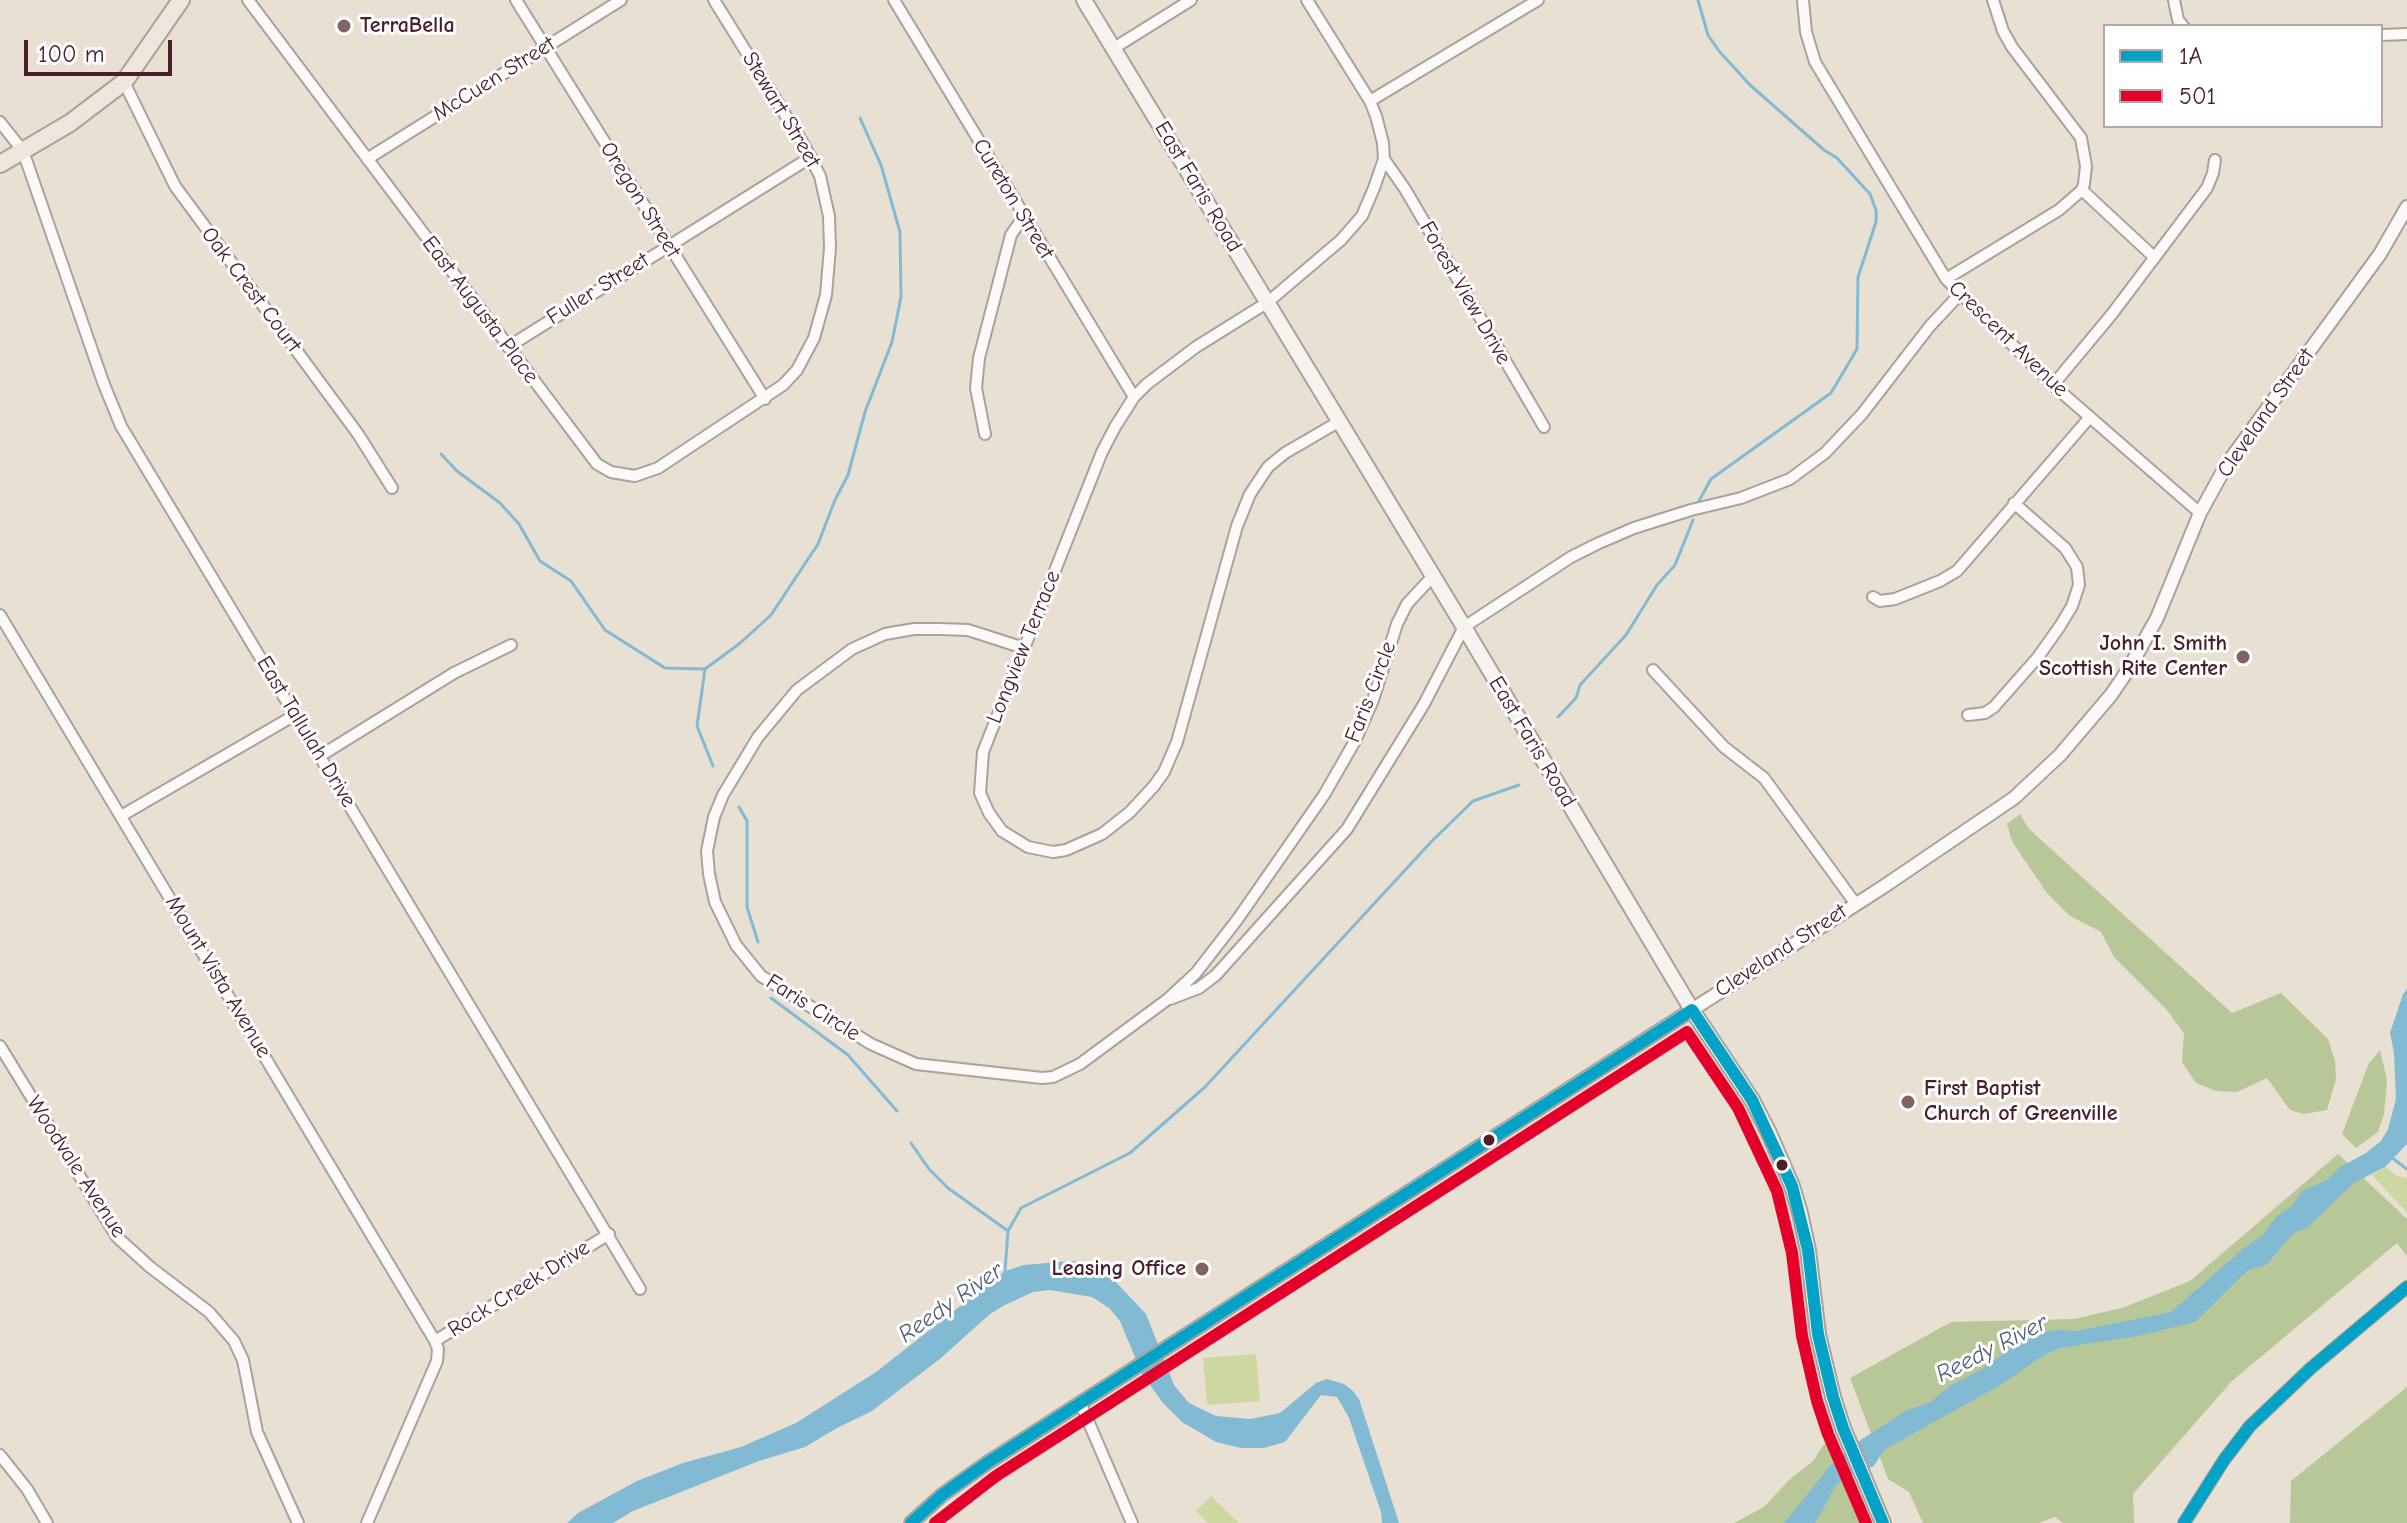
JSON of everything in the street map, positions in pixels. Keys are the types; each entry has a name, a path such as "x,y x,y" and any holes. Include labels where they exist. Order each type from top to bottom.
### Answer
{"main road":[{"path":"0,164 70,123 124,82 181,0"},
{"name":"East Faris Road","path":"1084,0 1692,1010 1752,1100 1792,1186 1808,1250 1818,1334 1843,1428 1883,1523"}],"street":[{"name":"East Augusta Place","path":"248,0 597,464 625,476 645,474 765,399"},
{"name":"Oregon Street","path":"516,0 765,399"},
{"name":"McCuen Street","path":"367,159 621,0"},
{"name":"Stewart Street","path":"714,0 811,157 820,176 829,216 826,295 814,338 797,370 765,399"},
{"name":"Cureton Street","path":"894,0 1134,397"},
{"path":"1114,48 1191,0"},
{"path":"1307,0 1370,101 1380,130 1384,159"},
{"path":"1370,101 1538,0"},
{"name":"Crescent Avenue","path":"1803,0 1806,32 1815,62 1946,279 2053,385 2200,513"},
{"path":"1946,279 2059,210 2082,190 2086,166 2081,138 2012,47 1993,0"},
{"path":"2174,0 2181,24"},
{"path":"2383,35 2407,34"},
{"name":"Oak Crest Court","path":"124,82 175,186 358,434 392,488"},
{"name":"East Tallulah Drive","path":"0,122 23,151 113,410 640,1289"},
{"name":"Fuller Street","path":"508,347 811,157"},
{"name":"Longview Terrace","path":"1340,421 1285,453 1268,467 1250,494 1237,526 1177,742 1164,772 1121,820 1102,834 1066,850 1041,851 1016,842 1002,831 980,793 983,752 1102,452 1134,397 1173,364 1268,302 1341,240 1357,223 1368,203 1384,159"},
{"name":"Forest View Drive","path":"1384,159 1405,189 1544,427"},
{"path":"2053,385 2207,188 2215,160"},
{"path":"2082,190 2154,257"},
{"name":"Cleveland Street","path":"911,1523 942,1495 987,1463 1692,1010 2014,798 2060,755 2128,670 2162,607 2200,513 2241,442 2366,274 2407,207"},
{"path":"985,434 976,388 979,358 1011,235 1024,216"},
{"path":"1464,627 1571,557 1599,543 1634,528 1741,498 1790,479 1825,453 1862,414 1930,326 1959,295"},
{"path":"1873,597 1880,601 1895,599 1949,577 1963,565 2090,417"},
{"path":"1968,715 1985,713 1994,707 2038,657 2072,606 2079,585 2077,567 2065,548 2014,503"},
{"name":"Faris Circle","path":"1024,648 968,630 914,629 885,634 863,643 819,671 797,690 758,737 723,795 714,817 707,851 715,902 736,945 757,973 871,1044 916,1064 1026,1078 1053,1077 1080,1064 1168,999 1196,973 1324,795 1363,723 1397,624 1407,604 1432,577"},
{"name":"Mount Vista Avenue","path":"0,615 435,1341"},
{"name":"Faris Circle","path":"1168,999 1185,996 1216,975 1347,829 1424,704 1464,627"},
{"path":"320,756 454,673 511,645"},
{"path":"1653,670 1724,747 1774,789 1855,903"},
{"path":"121,816 295,715"},
{"name":"Woodvale Avenue","path":"0,1046 117,1237 150,1267 209,1312 234,1341 243,1360 257,1432 298,1523"},
{"name":"Rock Creek Drive","path":"367,1523 437,1361 435,1341 609,1234"},
{"path":"2184,1523 2250,1426 2311,1368 2407,1287"},
{"path":"1080,1402 1132,1523"},
{"path":"0,1455 27,1489 47,1523"}],"green space":[{"path":"2020,814 2029,829 2232,1013 2281,993 2328,1039 2335,1061 2336,1079 2327,1110 2304,1114 2290,1110 2267,1078 2237,1092 2216,1091 2196,1083 2182,1062 2184,1033 2166,1009 2114,957 2101,932 2070,916 2047,893 2025,861 2012,841 2007,824"},
{"path":"2380,1050 2387,1080 2384,1114 2378,1132 2356,1148 2342,1134 2369,1063"},
{"path":"2338,1154 2407,1219 2407,1256 2397,1243 2232,1381 2133,1494 2134,1523 2063,1523 2055,1517 2039,1523 1923,1523 1909,1492 1888,1479 1850,1378 1951,1322 2074,1319 2122,1308 2190,1281"},
{"path":"2386,1167 2397,1176 2407,1178 2407,1213 2372,1175"},
{"path":"1256,1354 1260,1401 1207,1405 1203,1358"},
{"path":"2407,1387 2407,1523 2290,1523 2291,1481"},
{"path":"1827,1440 1862,1523 1734,1523 1764,1507 1789,1480 1813,1461"},
{"path":"1211,1496 1239,1523 1208,1523 1196,1511"}],"water":[{"path":"2407,989 2407,1144 2385,1167 2354,1183 2308,1227 2293,1234 2266,1265 2248,1270 2195,1322 2138,1336 2060,1348 2044,1355 2002,1384 1884,1450 1874,1466 1844,1478 1836,1485 1815,1523 1784,1523 1830,1466 1853,1445 1907,1410 1929,1403 1951,1385 1979,1371 2018,1344 2045,1332 2076,1331 2171,1312 2264,1234 2277,1216 2292,1206 2302,1191 2327,1180 2340,1167 2381,1141 2388,1129 2396,1099 2390,1033"},
{"path":"1083,1262 1112,1278 1146,1314 1174,1385 1189,1403 1216,1416 1250,1419 1280,1413 1316,1383 1327,1379 1344,1384 1353,1391 1359,1399 1399,1523 1382,1523 1349,1418 1337,1397 1321,1395 1285,1442 1264,1448 1241,1448 1216,1442 1182,1422 1163,1403 1142,1374 1120,1321 1109,1308 1092,1297 1050,1290 1033,1292 990,1314 941,1358 872,1411 805,1447 759,1461 633,1511 613,1523 567,1523 578,1513 637,1481 683,1463 741,1447 796,1423 876,1372 1005,1271 1024,1265"}],"waterway":[{"path":"1698,0 1708,35 1719,51 1750,85 1837,158 1870,194 1876,210 1876,222 1858,277 1857,349 1831,393 1711,479 1699,501"},
{"path":"713,766 697,726 705,669 771,615 818,544 848,475 865,412 892,342 901,297 900,232 881,165 860,118"},
{"path":"441,454 457,471 500,503 519,524 540,561 571,581 605,630 665,668 705,669"},
{"path":"1558,717 1576,698 1580,685 1626,635 1657,585 1675,565 1693,520"},
{"name":"Reedy River","path":"1005,1271 1008,1231 1021,1208 1130,1153 1205,1087 1431,842 1473,801 1519,785"},
{"path":"739,807 747,821 747,907 758,942"},
{"path":"771,998 848,1055 897,1111"},
{"path":"911,1143 929,1169 948,1188 1008,1231"},
{"path":"2391,1157 2407,1169"}],"transit line":[{"name":"1A","path":"911,1523 942,1495 987,1463 1692,1010 1752,1100 1792,1186 1808,1250 1818,1334 1833,1397 1883,1523"},
{"name":"501","path":"935,1523 996,1476 1687,1032 1738,1108 1777,1191 1792,1253 1802,1336 1817,1401 1866,1523"},
{"name":"1A","path":"2184,1523 2250,1426 2311,1368 2407,1287"}],"place":[{"name":"TerraBella","path":"344,26"},
{"name":"John I. Smith Scottish Rite Center","path":"2243,657"},
{"name":"First Baptist Church of Greenville","path":"1908,1102"},
{"name":"Leasing Office","path":"1202,1269"}]}
